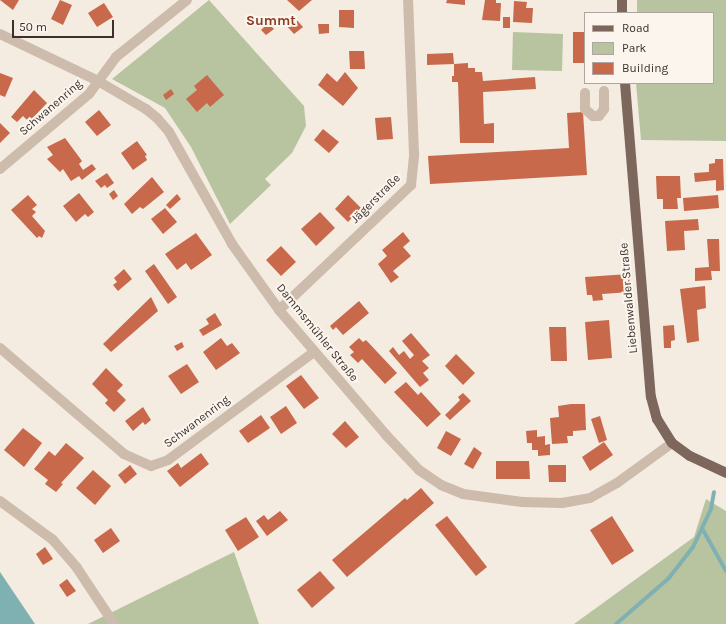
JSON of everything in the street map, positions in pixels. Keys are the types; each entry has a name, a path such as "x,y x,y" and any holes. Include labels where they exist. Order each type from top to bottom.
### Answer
{"main road":[{"path":"622,0 622,12"},
{"name":"Liebenwalder Straße","path":"624,84 651,397 657,419 672,443 690,456 726,473"}],"street":[{"name":"Schwanenring","path":"0,169 90,94 116,57 187,0"},
{"name":"Jägerstraße","path":"279,310 411,185 414,154 408,0"},
{"name":"Dammsmühler Straße","path":"0,34 98,81 146,109 169,132 232,244 279,310 314,352 419,470 441,485 463,494 522,502 562,503 590,498 617,483 672,443"},
{"path":"585,93 586,109 593,116 599,116 604,109 604,91"},
{"name":"Schwanenring","path":"0,348 124,454 151,466 168,460 314,352"},
{"path":"0,501 53,540 77,568 114,624"}],"green space":[{"path":"209,0 304,106 306,126 292,153 265,179 271,185 230,224 191,147 165,108 112,79"},
{"path":"637,0 726,0 726,141 641,140 636,84 714,84 714,12 637,12"},
{"path":"513,32 563,34 562,71 512,70"},
{"path":"706,499 726,511 726,624 574,624 694,537"},
{"path":"234,552 259,624 88,624"}],"water":[{"path":"0,572 35,624 0,624"}],"building":[{"path":"0,0 19,0 13,10"},
{"path":"60,0 72,5 63,25 51,19"},
{"path":"287,0 312,0 299,11"},
{"path":"447,0 465,0 465,5 446,3"},
{"path":"485,0 496,0 496,3 501,3 500,21 482,20"},
{"path":"514,1 527,2 526,8 533,8 532,23 513,22"},
{"path":"104,3 113,17 97,27 88,13"},
{"path":"339,10 354,10 354,28 339,27"},
{"path":"294,17 303,27 294,34 285,24"},
{"path":"503,17 510,17 510,28 503,28"},
{"path":"268,23 274,29 266,35 261,30"},
{"path":"318,24 329,24 329,33 319,34"},
{"path":"573,32 584,32 584,63 573,63"},
{"path":"349,51 364,51 365,69 350,69"},
{"path":"453,53 454,64 427,65 427,54"},
{"path":"468,63 468,68 475,68 475,72 482,72 483,81 535,77 536,89 483,92 484,124 494,123 494,143 460,143 458,82 452,82 452,76 454,76 454,64"},
{"path":"345,72 358,88 343,106 318,85 327,73 337,82"},
{"path":"0,73 13,78 5,97 0,95"},
{"path":"207,75 224,95 210,107 207,103 197,112 186,99 197,90 194,86"},
{"path":"171,89 174,94 166,100 163,95"},
{"path":"34,90 47,103 29,122 23,116 17,122 11,117"},
{"path":"99,110 111,125 97,136 85,122"},
{"path":"583,112 587,175 430,184 428,156 569,148 567,113"},
{"path":"391,117 393,139 377,140 375,118"},
{"path":"0,123 10,133 0,143"},
{"path":"323,129 339,142 329,153 314,140"},
{"path":"65,138 82,161 79,164 83,170 92,164 96,169 82,180 79,176 71,181 63,169 60,172 47,159 53,155 47,147"},
{"path":"137,141 147,155 145,156 147,160 133,170 121,153"},
{"path":"715,159 723,159 724,190 716,191 716,180 695,182 694,173 709,172 709,164 715,163"},
{"path":"107,173 114,183 107,188 105,185 101,188 95,181"},
{"path":"656,176 680,176 681,198 677,198 678,209 663,209 663,199 657,199"},
{"path":"152,177 164,192 143,209 140,207 132,214 124,204"},
{"path":"114,190 118,196 113,200 109,194"},
{"path":"79,193 94,212 88,217 85,214 76,222 63,206"},
{"path":"177,194 181,199 170,209 166,205"},
{"path":"28,195 37,205 32,209 36,212 32,216 45,231 42,238 39,236 37,238 11,210"},
{"path":"348,195 361,208 348,222 335,209"},
{"path":"718,195 719,208 684,211 683,198"},
{"path":"165,208 177,222 163,234 151,219"},
{"path":"320,212 335,228 316,246 301,229"},
{"path":"698,219 699,230 684,231 685,250 667,251 665,221"},
{"path":"403,232 410,241 403,247 411,256 393,271 399,277 391,283 378,264 387,256 382,250"},
{"path":"196,233 212,255 191,270 186,263 177,270 165,254"},
{"path":"707,239 719,239 720,271 711,271 712,280 695,281 695,268 709,267"},
{"path":"281,246 296,262 281,276 266,260"},
{"path":"154,264 177,297 168,304 145,271"},
{"path":"124,269 132,279 118,291 113,285 117,282 114,278"},
{"path":"629,274 630,292 602,294 603,300 593,301 592,295 587,295 585,277"},
{"path":"705,286 706,308 697,310 699,341 687,343 680,289"},
{"path":"151,297 158,311 111,352 103,344"},
{"path":"359,301 369,313 343,335 336,327 333,330 330,326"},
{"path":"215,313 222,325 203,336 199,330 209,324 206,319"},
{"path":"609,320 612,358 588,360 585,322"},
{"path":"674,325 675,340 671,341 671,348 664,348 663,326"},
{"path":"549,327 566,327 567,361 551,361"},
{"path":"411,333 430,355 422,361 429,368 423,373 429,380 420,387 389,351 393,347 399,355 404,351 410,359 414,355 402,341"},
{"path":"221,338 227,346 232,343 240,353 216,370 203,352"},
{"path":"359,338 363,342 366,340 397,373 385,384 362,359 358,363 350,355 354,352 349,347"},
{"path":"182,342 184,347 177,351 174,346"},
{"path":"456,354 475,373 463,385 445,366"},
{"path":"187,364 199,382 181,394 168,376"},
{"path":"106,368 123,385 117,391 126,400 114,412 105,403 108,400 92,384"},
{"path":"301,375 319,398 304,409 286,386"},
{"path":"406,382 418,395 421,392 441,414 427,427 394,392"},
{"path":"463,393 471,401 450,420 445,415 460,400 458,397"},
{"path":"585,404 586,430 573,431 573,436 567,436 568,443 552,444 550,418 559,417 558,406"},
{"path":"286,406 297,423 281,434 270,417"},
{"path":"143,407 151,420 145,425 143,422 133,431 125,421"},
{"path":"261,415 270,428 248,443 239,431"},
{"path":"600,416 607,440 599,443 591,419"},
{"path":"345,421 359,437 346,448 332,434"},
{"path":"23,428 42,443 24,467 4,450"},
{"path":"537,430 537,437 545,436 545,445 550,444 550,455 538,456 538,450 532,450 532,443 527,443 526,431"},
{"path":"446,431 461,439 451,456 437,448"},
{"path":"604,442 613,455 590,471 582,457"},
{"path":"66,443 84,458 61,483 63,484 56,492 45,484 48,480 34,469 49,451 55,456"},
{"path":"474,447 482,453 473,469 464,464"},
{"path":"201,453 209,464 180,487 167,471 178,463 181,468"},
{"path":"496,461 529,461 530,479 496,479"},
{"path":"130,465 137,474 125,484 118,475"},
{"path":"548,465 566,465 566,482 549,482"},
{"path":"93,470 111,486 95,505 76,488"},
{"path":"421,488 434,503 347,577 332,560 405,498 407,500"},
{"path":"280,511 288,520 267,536 256,521 264,515 268,520"},
{"path":"447,516 487,567 476,576 435,525"},
{"path":"612,516 634,551 612,565 590,530"},
{"path":"246,517 259,537 238,551 225,530"},
{"path":"111,528 120,541 103,553 94,540"},
{"path":"45,547 53,559 43,565 36,554"},
{"path":"320,571 335,588 312,608 297,590"},
{"path":"67,579 76,591 67,597 59,585"}],"waterway":[{"path":"616,624 668,579 693,547 711,509 714,492"},
{"path":"703,530 726,571"}],"district":[{"name":"Summt","path":"271,21"}]}
